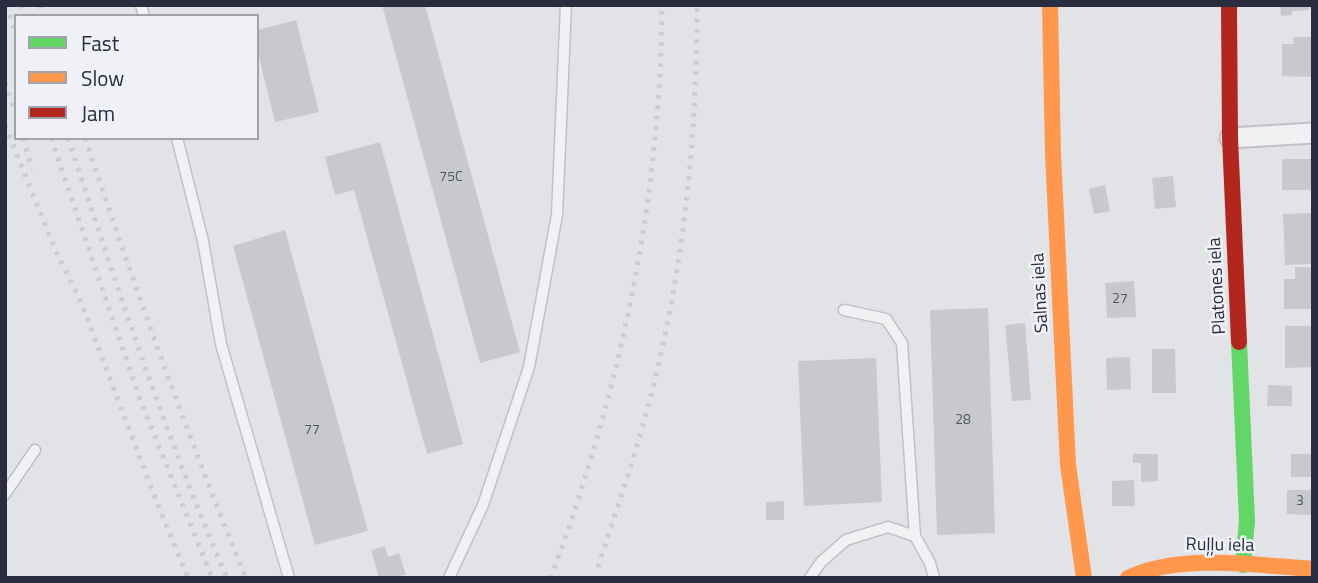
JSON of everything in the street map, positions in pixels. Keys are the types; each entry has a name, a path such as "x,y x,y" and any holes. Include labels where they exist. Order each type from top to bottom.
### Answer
{"street":[{"name":"Salnas iela","path":"1050,5 1052,142 1068,465 1084,578"},
{"name":"Platones iela","path":"1229,5 1230,138 1247,521 1243,565"},
{"path":"1230,138 1313,132"},
{"name":"Ruļļu iela","path":"1128,578 1134,573 1175,565 1313,569"}],"lane":[{"path":"449,578 482,505 529,367 557,215 566,5"},
{"path":"178,140 203,241 221,344 289,578"},
{"path":"844,310 886,319 902,343 915,536 930,563 934,578"},
{"path":"5,494 35,450"},
{"path":"810,578 821,562 846,540 888,527 915,536"}],"building":[{"path":"382,5 425,5 520,352 480,363"},
{"path":"1280,5 1309,5 1309,10 1292,11 1292,15 1281,16"},
{"path":"296,20 319,112 275,122 259,57 259,29"},
{"path":"1293,37 1313,37 1313,77 1282,76 1282,44 1294,44"},
{"path":"380,142 463,444 427,454 354,190 335,195 325,157"},
{"path":"1282,159 1313,159 1313,190 1282,190"},
{"path":"1173,176 1176,207 1155,209 1152,178"},
{"path":"1105,185 1110,211 1094,214 1089,189"},
{"path":"1313,213 1313,264 1285,265 1283,214"},
{"path":"285,230 368,531 315,545 233,246"},
{"path":"1295,267 1313,267 1313,309 1284,309 1284,279 1295,279"},
{"path":"1134,281 1136,317 1107,318 1105,283"},
{"path":"988,308 995,533 937,535 930,310"},
{"path":"1025,323 1031,400 1012,401 1005,325"},
{"path":"1285,326 1313,326 1313,367 1285,368"},
{"path":"1152,349 1175,349 1176,393 1152,393"},
{"path":"1130,357 1131,389 1107,390 1106,358"},
{"path":"876,358 882,502 804,506 798,361"},
{"path":"1268,385 1292,386 1292,406 1267,406"},
{"path":"1133,454 1158,454 1158,481 1141,482 1141,463 1133,463"},
{"path":"1291,454 1313,454 1313,477 1291,477"},
{"path":"1134,480 1135,506 1112,506 1112,481"},
{"path":"1287,490 1313,490 1313,515 1287,514"},
{"path":"784,501 784,520 766,520 766,502"},
{"path":"385,546 388,557 399,553 406,575 379,578 371,550"}],"railway":[{"path":"6,5 14,27"},
{"path":"21,5 24,14"},
{"path":"40,5 43,14"},
{"path":"550,578 593,452 622,342 633,287 657,118 662,5"},
{"path":"598,567 649,403 674,287 692,147 697,5"},
{"path":"5,83 14,108"},
{"path":"5,125 54,247 81,302 188,578"},
{"path":"24,140 32,169"},
{"path":"52,140 141,402 212,578"},
{"path":"69,140 162,415 227,578"},
{"path":"86,140 162,360 246,578"}],"traffic: fast":[{"path":"1239,342 1247,521 1243,565"}],"traffic: slow":[{"path":"1050,5 1053,154 1068,465 1084,578"},
{"path":"1128,578 1149,570 1194,563 1243,563 1313,569"}],"traffic: jam":[{"path":"1229,5 1230,138 1239,342"}]}
